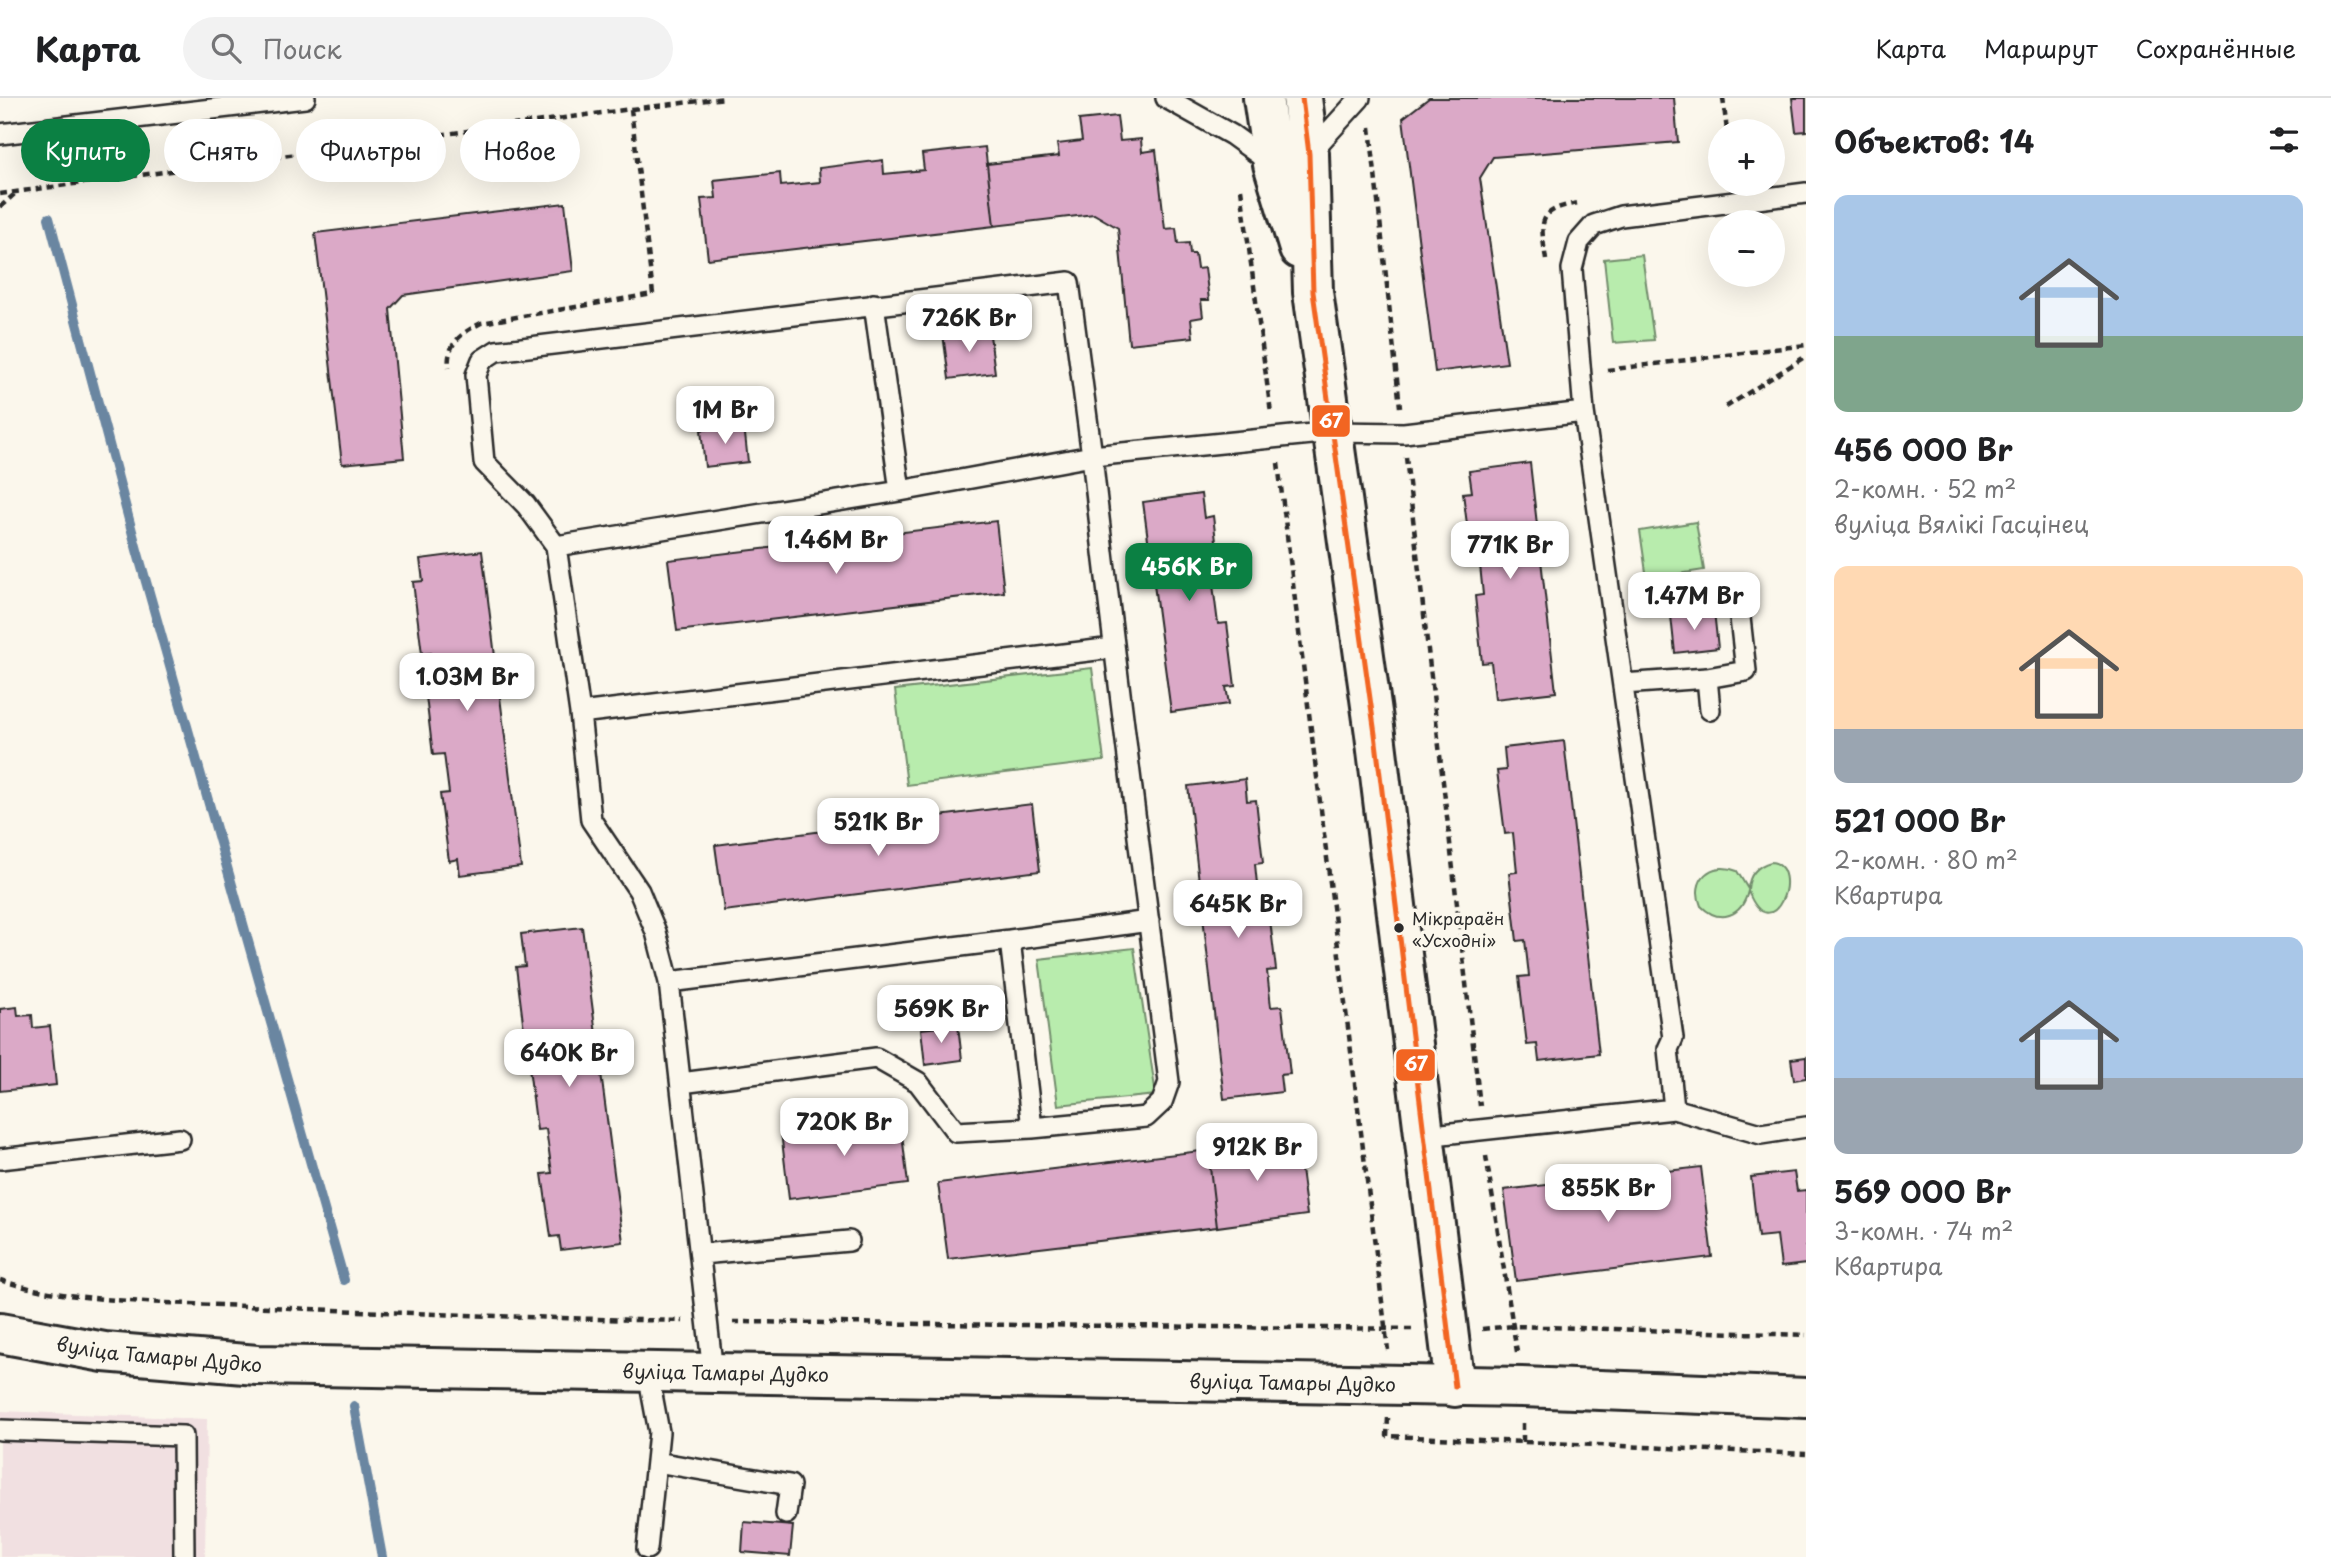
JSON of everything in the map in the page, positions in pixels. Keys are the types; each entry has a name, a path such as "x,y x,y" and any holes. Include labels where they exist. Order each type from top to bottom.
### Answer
{"street":[{"path":"1263,98 1273,164 1312,292"},
{"path":"1301,98 1309,154 1312,292 1375,734 1455,1387"},
{"name":"вуліца Тамары Дудко","path":"0,1333 104,1352 257,1365 1522,1387 1806,1398"}],"lane":[{"path":"0,134 305,98"},
{"path":"1166,98 1232,135 1273,164"},
{"path":"1309,154 1360,98"},
{"path":"1674,1109 1668,1048 1673,1038 1584,412 1572,269 1578,242 1594,225 1621,216 1806,193"},
{"path":"681,1083 876,1058 918,1082 956,1132 1146,1117 1163,1102 1169,1082 1069,282 496,351 482,360 476,375 484,462 526,505 556,546 580,713 591,820 639,891 656,932 669,982 713,1373"},
{"path":"874,304 900,491"},
{"path":"556,546 900,491 1092,456 1332,432 1404,433 1584,412"},
{"path":"1623,684 1707,678 1746,671 1739,608"},
{"path":"580,713 1113,649"},
{"path":"1707,678 1710,710"},
{"path":"669,982 1149,921"},
{"path":"1010,940 1032,1128"},
{"path":"1424,1136 1674,1109 1761,1134 1806,1127"},
{"path":"0,1159 180,1139"},
{"path":"701,1254 849,1241"},
{"path":"647,1549 659,1432 648,1373"},
{"path":"0,1430 183,1436 184,1557"},
{"path":"656,1462 790,1485 786,1514"}],"path":[{"path":"0,194 725,98"},
{"path":"1723,98 1726,119"},
{"path":"449,371 448,358 458,335 481,323 653,294 631,109"},
{"path":"1370,124 1482,1131 1522,1387 1523,1444"},
{"path":"0,207 18,191"},
{"path":"1581,373 1806,345"},
{"path":"1726,407 1806,356"},
{"path":"0,1280 27,1289 157,1302 452,1316 935,1326 1388,1326 1448,1332 1513,1326 1806,1335"}],"shaded area":[{"path":"0,1411 207,1419 205,1557 0,1557"}],"green space":[{"path":"1642,255 1654,340 1613,343 1604,259"},
{"path":"1696,522 1704,570 1647,579 1640,531"},
{"path":"1092,668 1104,761 907,785 895,690"},
{"path":"1771,862 1781,867 1786,877 1782,901 1775,910 1767,913 1757,907 1748,891 1741,907 1729,915 1716,915 1701,906 1698,888 1711,870 1728,868 1737,871 1748,889 1754,872"},
{"path":"1134,948 1156,1095 1058,1105 1039,959"}],"building":[{"path":"1429,98 1674,98 1678,142 1493,157 1480,178 1507,363 1435,372 1403,118"},
{"path":"1792,98 1806,98 1806,131 1796,132"},
{"path":"1117,116 1120,141 1141,139 1142,152 1156,150 1165,229 1176,228 1178,244 1189,243 1190,254 1195,254 1197,269 1205,268 1209,300 1201,300 1203,317 1191,319 1193,337 1129,344 1118,228 1094,214 994,226 987,164 1059,156 1057,144 1082,141 1079,120"},
{"path":"985,147 994,226 708,259 701,199 716,198 714,180 780,173 781,186 820,182 819,168 883,160 884,174 924,170 922,154"},
{"path":"565,203 573,271 403,295 390,309 404,458 342,464 315,233"},
{"path":"989,328 995,373 949,379 943,334"},
{"path":"744,425 748,462 705,467 701,430"},
{"path":"1530,463 1556,692 1495,699 1491,662 1482,663 1475,596 1483,595 1479,555 1471,556 1463,493 1472,492 1469,471"},
{"path":"1201,494 1204,518 1213,516 1221,583 1213,585 1218,624 1227,623 1235,686 1226,687 1229,704 1171,712 1143,502"},
{"path":"996,521 1004,592 677,631 668,560"},
{"path":"482,551 521,867 460,875 458,859 449,861 440,794 449,793 444,754 433,755 425,688 435,687 431,653 422,654 413,582 423,581 420,559"},
{"path":"1714,611 1718,648 1675,653 1671,616"},
{"path":"1564,741 1599,1054 1539,1061 1537,1044 1527,1045 1519,977 1529,976 1525,940 1517,941 1509,873 1517,872 1513,833 1505,834 1497,771 1506,770 1504,748"},
{"path":"1245,779 1247,801 1256,800 1263,863 1255,864 1259,904 1268,903 1276,970 1267,971 1271,1007 1282,1006 1290,1074 1280,1075 1282,1092 1224,1099 1188,786"},
{"path":"1032,804 1040,871 724,911 715,845"},
{"path":"582,927 623,1242 561,1250 559,1236 551,1237 542,1174 552,1173 546,1129 537,1130 528,1060 537,1059 533,1029 524,1030 516,967 525,966 521,934"},
{"path":"17,1007 18,1016 32,1015 33,1028 50,1026 56,1085 0,1091 0,1009"},
{"path":"958,1025 962,1060 925,1065 921,1029"},
{"path":"1806,1057 1806,1078 1794,1080 1791,1059"},
{"path":"900,1118 908,1184 789,1199 781,1132"},
{"path":"1297,1139 1307,1215 1217,1227 1208,1150"},
{"path":"1208,1150 1217,1227 948,1259 938,1183"},
{"path":"1701,1167 1712,1257 1516,1281 1504,1190"},
{"path":"1794,1172 1797,1191 1806,1190 1806,1264 1781,1267 1777,1235 1758,1237 1751,1177"},
{"path":"744,1522 793,1526 790,1556 742,1552"}],"waterway":[{"path":"49,218 137,550 344,1280"},
{"path":"354,1406 382,1557"}],"transit line":[{"name":"67","path":"1302,98 1309,154 1313,292 1375,734 1455,1387"}],"place":[{"name":"Мікрараён «Усходні»","path":"1399,928"}]}
